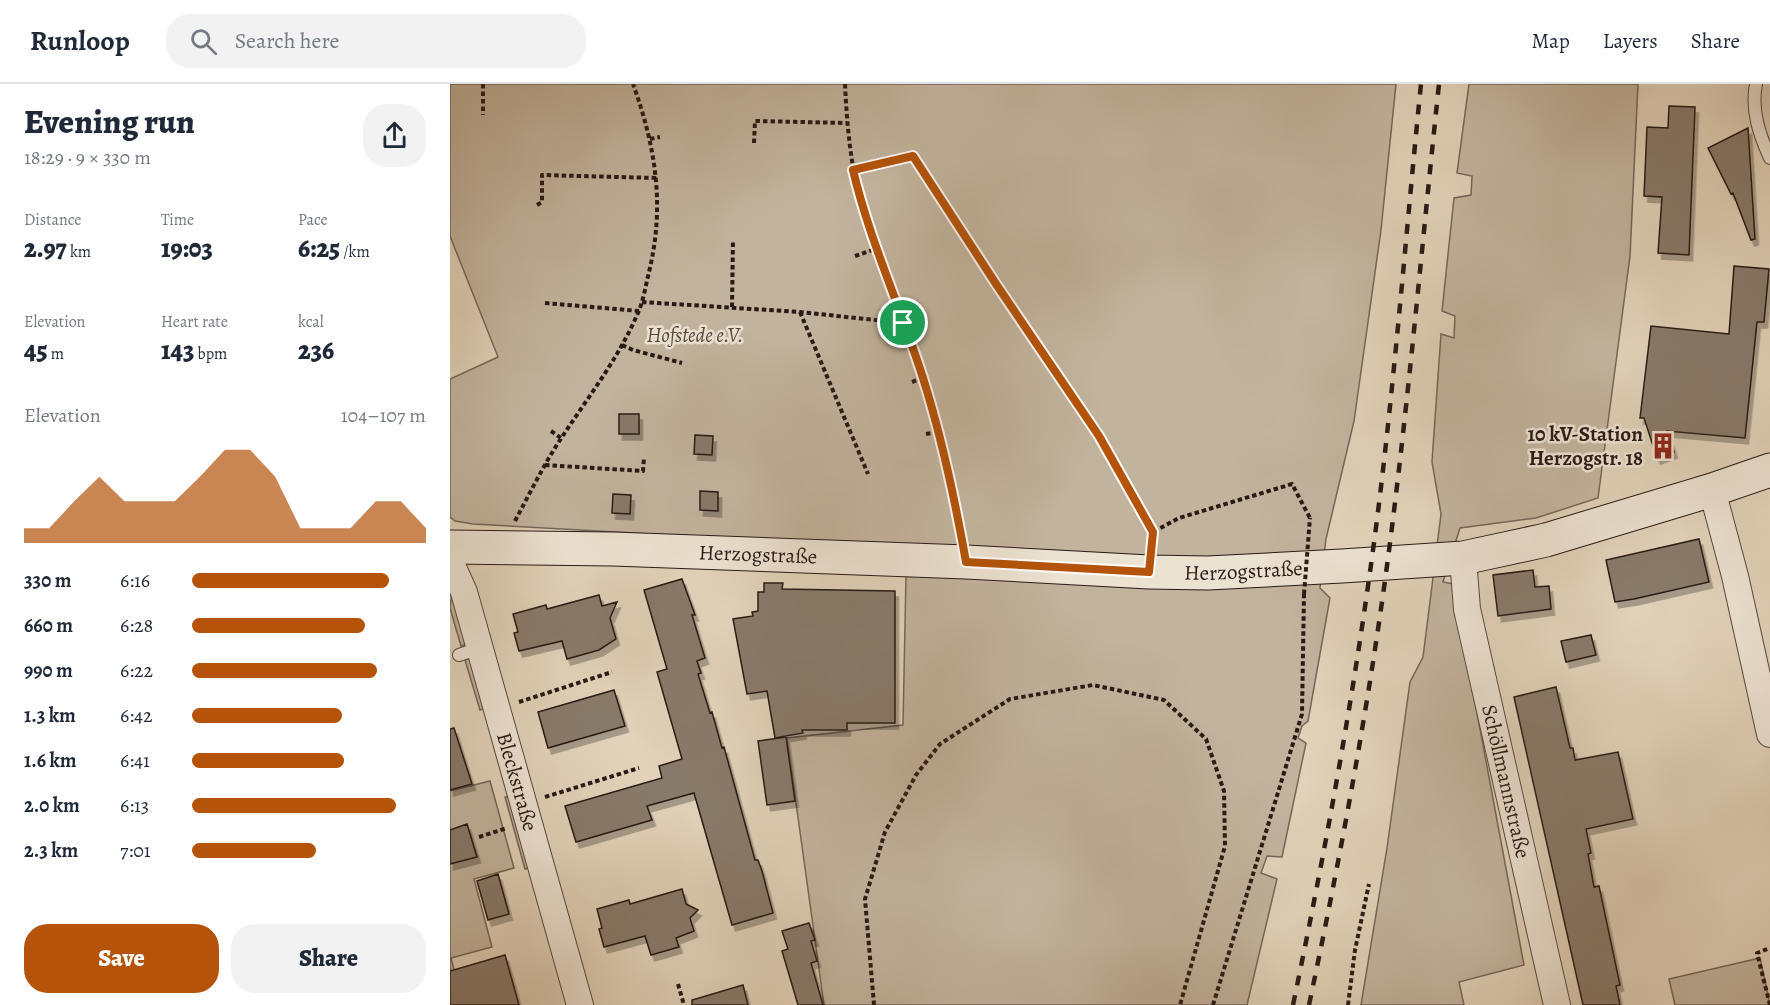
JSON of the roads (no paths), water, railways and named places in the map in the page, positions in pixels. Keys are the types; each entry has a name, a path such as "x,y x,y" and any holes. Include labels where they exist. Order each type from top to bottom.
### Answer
{"street":[{"name":"Herzogstraße","path":"450,547 502,546 1208,573 1463,558 1546,540 1770,470"},
{"path":"1712,490 1735,576 1770,734"},
{"name":"Schöllmannstraße","path":"1463,558 1467,609 1557,1005"},
{"name":"Bleckstraße","path":"450,561 464,592 470,652 498,709 580,1005"}],"lane":[{"path":"1756,84 1753,99 1756,122 1770,158"}],"railway":[{"path":"1293,1005 1334,796 1368,586 1391,398 1421,84"},
{"path":"1309,1005 1355,771 1383,594 1404,422 1439,84"}],"place":[{"name":"10 kV-Station Herzogstr. 18","path":"1663,446"}],"park label":[{"name":"Hofstede e.V.","path":"695,335"}]}
